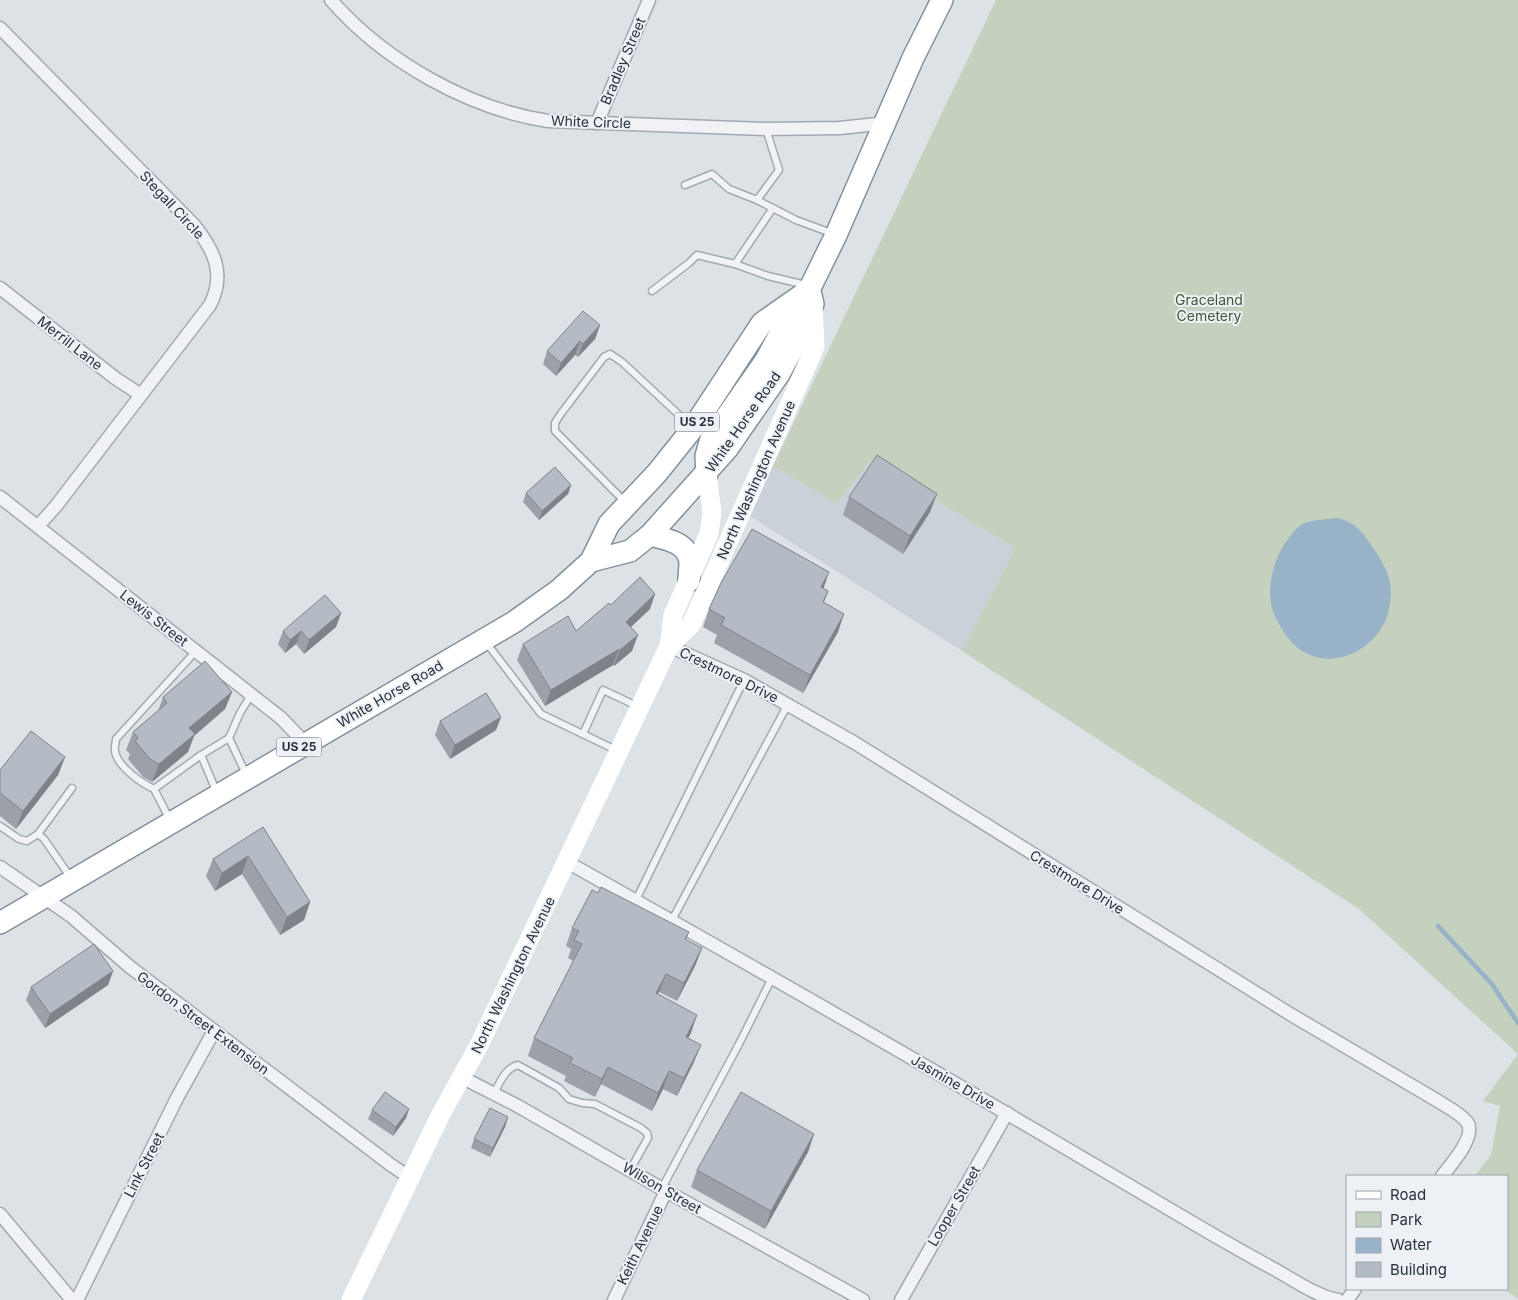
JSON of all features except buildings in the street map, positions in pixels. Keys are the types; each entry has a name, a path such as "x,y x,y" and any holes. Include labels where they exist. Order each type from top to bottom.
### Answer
{"highway":[{"name":"White Horse Road","path":"0,923 514,622 559,590 591,561 609,524 657,473 693,428 762,323 811,294 914,58 942,0"},
{"path":"707,474 706,456 711,440 766,360 782,330 811,294"},
{"name":"White Horse Road","path":"591,561 630,551 650,535 707,474"},
{"path":"650,535 666,538 684,549 690,560 689,581"}],"main road":[{"name":"North Washington Avenue","path":"670,646 691,625 815,347 811,294"},
{"name":"North Washington Avenue","path":"350,1300 409,1177 478,1047 670,646 674,615 709,534 712,513 707,474"}],"street":[{"name":"White Circle","path":"331,0 365,33 400,61 420,73 464,96 505,112 528,118 548,121 766,129 840,128 886,123"},
{"name":"Bradley Street","path":"597,123 649,0"},
{"name":"Stegall Circle","path":"0,28 175,205 199,232 212,253 218,275 218,287 210,305 56,506 38,526"},
{"name":"Merrill Lane","path":"0,288 107,372 141,395"},
{"name":"Lewis Street","path":"0,497 281,718 305,743"},
{"name":"Crestmore Drive","path":"670,646 744,680 855,743 1290,1014 1438,1101 1466,1121 1469,1126 1469,1134 1459,1154 1443,1175"},
{"name":"Jasmine Drive","path":"567,862 672,920 1007,1113 1247,1255 1307,1287 1338,1300"},
{"name":"Gordon Street Extension","path":"0,867 71,916 130,967 409,1177"},
{"name":"Link Street","path":"77,1300 178,1098 214,1031"},
{"name":"Wilson Street","path":"462,1077 516,1105 664,1190 863,1300"},
{"name":"Looper Street","path":"901,1300 1007,1113"},
{"name":"Keith Avenue","path":"614,1300 664,1190"},
{"path":"0,1214 72,1300"}],"lane":[{"path":"757,200 779,170 766,129"},
{"path":"685,185 712,174 729,189 757,200 796,220 836,235"},
{"path":"735,264 773,208"},
{"path":"652,291 689,264 697,254 735,264 811,294"},
{"path":"627,504 555,431 555,423 560,415 604,357 610,354 622,362 693,428"},
{"path":"483,639 541,714 619,752"},
{"path":"171,822 154,789 142,784 122,764 115,752 116,739 196,651"},
{"path":"636,900 744,680"},
{"path":"583,734 603,690 640,708"},
{"path":"154,789 201,755 229,738 240,713 251,695"},
{"path":"672,920 788,704"},
{"path":"229,738 247,777"},
{"path":"201,755 218,794"},
{"path":"0,826 28,842 38,834 72,788"},
{"path":"38,834 44,839 72,880"},
{"path":"664,1190 772,978"},
{"path":"494,1093 511,1066 518,1065 559,1088 569,1099 582,1104 595,1104 642,1128 647,1133 648,1138 630,1170"}],"shaded area":[{"path":"870,461 1015,548 962,651 750,516 773,466 837,504"}],"green space":[{"name":"Graceland Cemetery","path":"996,0 1518,0 1518,1054 1359,909 962,651 1015,548 870,461 837,504 773,466"},
{"path":"1518,1054 1518,1298 1505,1290 1508,1290 1508,1175 1476,1175 1491,1155 1500,1106 1483,1101"}],"water":[{"path":"1338,518 1356,527 1376,552 1388,575 1391,586 1391,598 1384,623 1376,636 1365,646 1339,658 1325,658 1311,655 1298,648 1281,628 1271,603 1271,579 1279,554 1292,533 1304,523"}],"waterway":[{"path":"1438,926 1491,983 1518,1023"}]}
